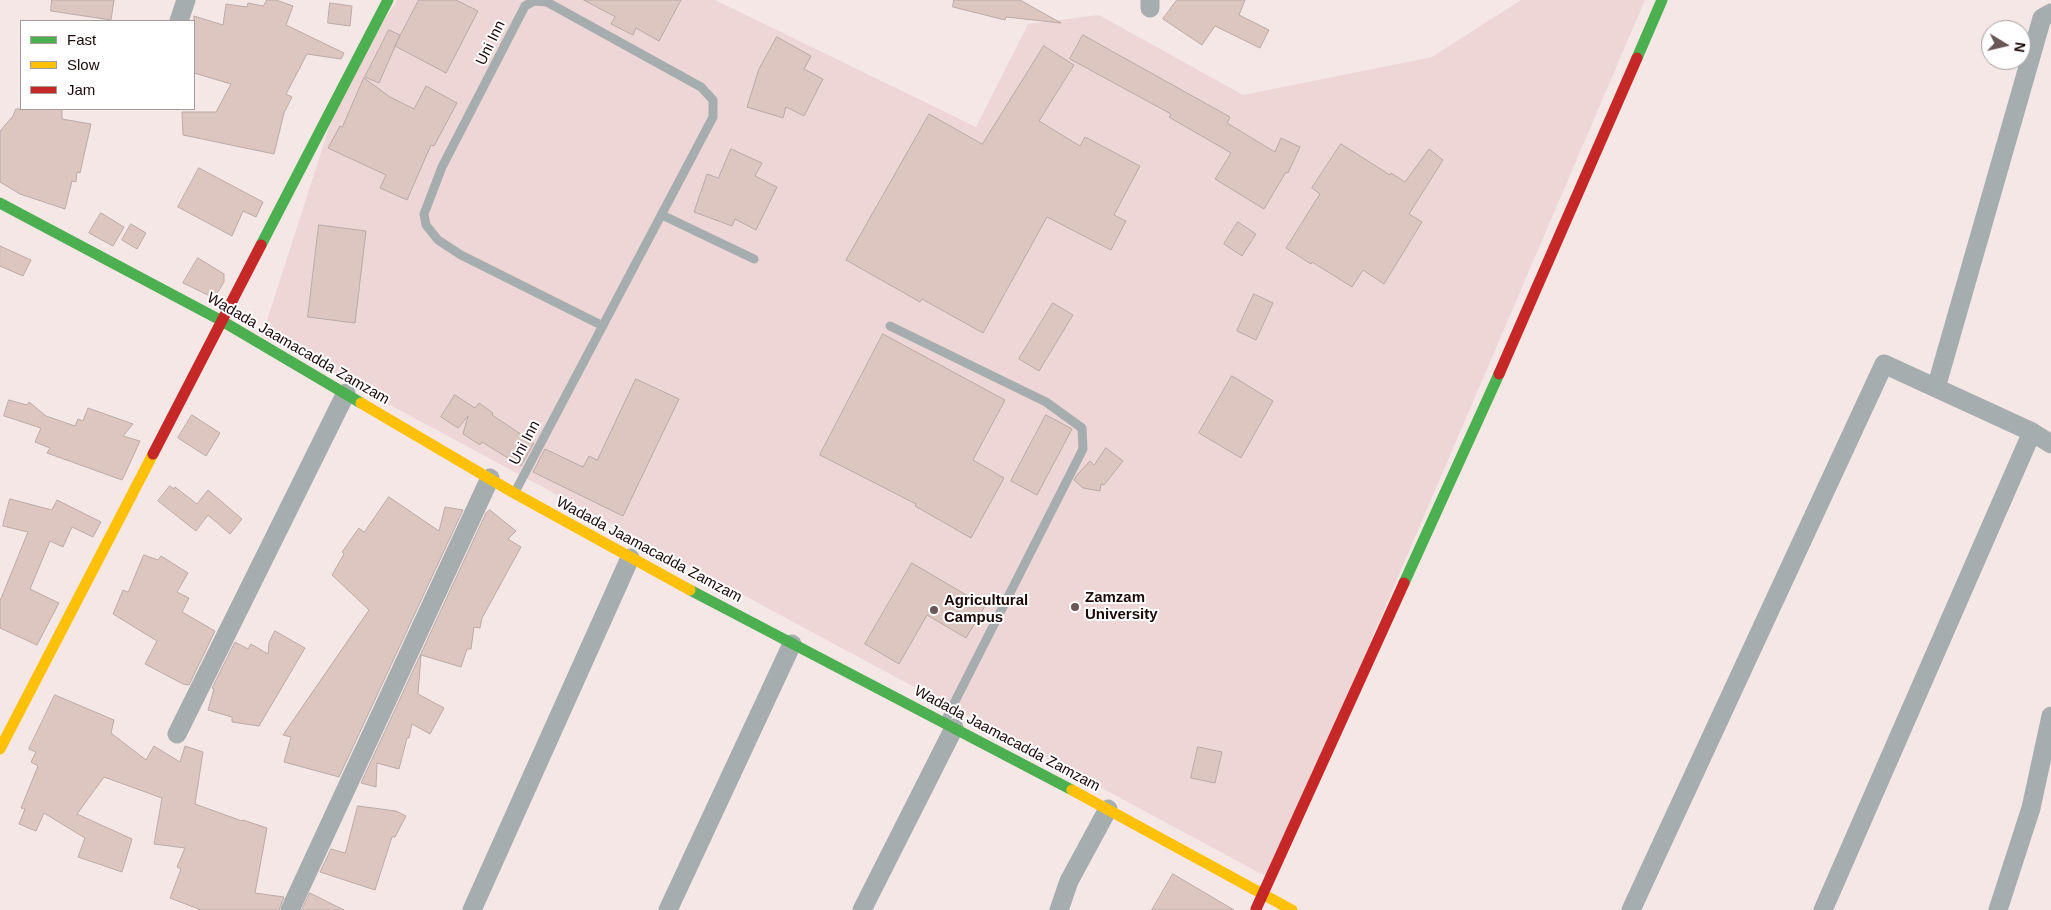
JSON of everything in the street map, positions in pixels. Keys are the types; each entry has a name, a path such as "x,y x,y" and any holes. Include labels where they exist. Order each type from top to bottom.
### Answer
{"street":[{"path":"179,20 186,0"},
{"path":"0,749 387,0"},
{"path":"1256,910 1516,337 1662,0"},
{"path":"1936,388 2042,18 2051,13"},
{"name":"Wadada Jaamacadda Zamzam","path":"0,202 222,322 514,493 630,558 1108,809 1292,910"},
{"path":"1631,910 1884,364 2032,432 2051,444"},
{"path":"177,734 346,393"},
{"path":"1823,910 2032,432"},
{"path":"290,910 490,478"},
{"path":"472,910 630,558"},
{"path":"668,910 792,644"},
{"path":"1998,910 2031,808 2051,716"},
{"path":"862,910 949,726"},
{"path":"1059,910 1069,881 1108,809"}],"lane":[{"name":"Uni Inn","path":"514,493 603,326 662,215 713,117 713,100 701,87 547,2 534,0 525,6 442,167 424,214 426,226 438,240 461,255 603,326"},
{"path":"662,215 754,259"},
{"path":"890,326 1046,402 1082,428 1083,449 949,726"}],"shaded area":[{"name":"Zamzam University","path":"397,0 715,0 976,127 1028,24 1099,15 1243,95 1432,57 1521,0 1645,0 1269,878 262,336 342,87"}],"building":[{"path":"52,0 114,0 111,20 51,11"},
{"path":"267,0 276,0 293,6 286,25 344,53 341,59 307,54 286,94 292,97 284,113 274,154 183,135 182,112 216,112 231,84 195,73 194,16 223,25 226,4 247,7 248,3 263,6"},
{"path":"419,0 456,0 478,11 446,73 395,46"},
{"path":"584,0 681,0 659,41 636,28 633,35 611,24 615,17"},
{"path":"954,0 1020,0 1061,23 1006,17 1005,20 953,7"},
{"path":"1177,0 1245,0 1239,15 1269,30 1260,48 1215,26 1202,45 1163,19"},
{"path":"330,3 352,6 350,26 328,23"},
{"path":"389,30 400,35 379,83 365,77"},
{"path":"1083,35 1230,117 1227,123 1275,152 1281,138 1300,147 1288,173 1286,172 1264,209 1215,179 1231,153 1169,117 1171,114 1070,59"},
{"path":"777,37 811,56 804,69 823,79 804,116 786,107 783,118 747,107 759,69"},
{"path":"1044,46 1074,65 1039,121 1080,146 1085,137 1140,166 1114,215 1126,221 1111,250 1047,217 983,333 922,299 920,302 846,260 929,114 982,144"},
{"path":"364,78 390,97 414,109 426,86 457,103 434,146 431,145 407,200 380,188 386,175 328,148 340,126 342,127"},
{"path":"16,109 62,110 62,119 91,124 80,173 77,172 76,182 72,181 65,209 20,194 0,182 0,131 13,116"},
{"path":"1341,144 1390,175 1391,173 1405,182 1429,149 1443,160 1409,214 1422,222 1384,284 1363,270 1352,287 1286,248 1320,194 1312,188"},
{"path":"731,149 762,163 755,176 777,187 756,230 735,219 732,226 694,212 707,174 718,178"},
{"path":"199,168 263,202 256,217 243,211 232,236 178,207"},
{"path":"101,213 124,227 113,246 89,233"},
{"path":"1238,222 1256,234 1242,256 1224,244"},
{"path":"131,224 146,233 137,249 122,240"},
{"path":"319,225 366,231 355,323 308,317"},
{"path":"0,246 31,260 23,276 0,266"},
{"path":"198,258 224,274 224,282 214,298 183,283"},
{"path":"1254,294 1273,303 1256,340 1237,331"},
{"path":"1053,303 1073,315 1039,371 1019,359"},
{"path":"883,334 1005,400 973,460 1004,478 971,538 915,506 916,504 820,455"},
{"path":"1232,376 1273,401 1241,458 1199,433"},
{"path":"636,379 679,399 623,516 533,472 545,449 583,467 589,456 597,460"},
{"path":"455,395 475,408 479,403 493,413 492,415 534,443 521,466 482,442 480,445 463,434 468,416 458,428 441,417"},
{"path":"9,400 27,405 29,402 46,416 75,426 78,419 83,421 88,408 133,424 123,436 140,441 122,480 47,453 50,448 35,442 41,428 4,416"},
{"path":"192,415 220,433 206,456 178,438"},
{"path":"1046,415 1072,429 1037,495 1011,481"},
{"path":"1106,448 1123,461 1104,485 1101,484 1100,491 1083,488 1074,480 1090,461 1094,465"},
{"path":"170,486 174,489 175,487 197,504 208,490 242,519 230,534 208,515 196,531 158,501"},
{"path":"389,497 439,531 445,507 463,510 339,777 284,762 291,737 283,735 369,610 332,575 344,554 342,552 359,528 364,532"},
{"path":"10,499 52,510 57,500 101,522 93,537 72,527 63,547 50,541 30,589 59,603 37,645 0,628 0,601 28,532 3,526"},
{"path":"490,510 516,531 508,539 521,547 482,618 480,628 474,627 471,649 467,649 461,667 421,655 418,694 444,708 430,734 412,724 399,769 377,763 376,787 361,783 486,513"},
{"path":"144,555 158,560 161,556 188,573 177,592 189,598 182,612 215,631 189,685 183,684 145,664 157,641 113,614 123,590 128,592"},
{"name":"Agricultural Campus","path":"912,563 985,606 966,638 927,615 899,664 865,644"},
{"path":"275,631 305,648 259,726 232,722 232,717 208,710 214,689 212,688 235,642 248,649 251,644 268,654 269,643"},
{"path":"55,695 114,720 111,733 146,760 154,746 180,762 185,746 203,752 195,804 267,828 255,893 284,897 279,910 201,910 170,898 181,869 177,867 185,848 154,844 162,798 104,777 77,814 132,839 122,872 78,857 85,838 44,813 36,831 19,824 25,809 21,808 38,766 31,762 36,752 29,749"},
{"path":"1198,747 1222,752 1215,783 1191,778"},
{"path":"358,806 396,811 406,816 395,837 392,837 375,890 320,872 331,849 345,853"},
{"path":"1173,874 1234,910 1152,910"},
{"path":"310,893 344,910 302,910"}],"traffic: fast":[{"path":"261,245 388,0"},
{"path":"1637,58 1662,0"},
{"path":"0,203 222,321 361,403"},
{"path":"1404,583 1499,374"},
{"path":"690,590 1072,790"}],"traffic: slow":[{"path":"361,403 514,493 690,590"},
{"path":"0,749 153,454"},
{"path":"1072,790 1292,910"}],"traffic: jam":[{"path":"1499,374 1637,58"},
{"path":"153,454 261,245"},
{"path":"1256,909 1404,583"}],"place":[{"name":"Zamzam University","path":"1075,607"},
{"name":"Agricultural Campus","path":"934,610"}]}
